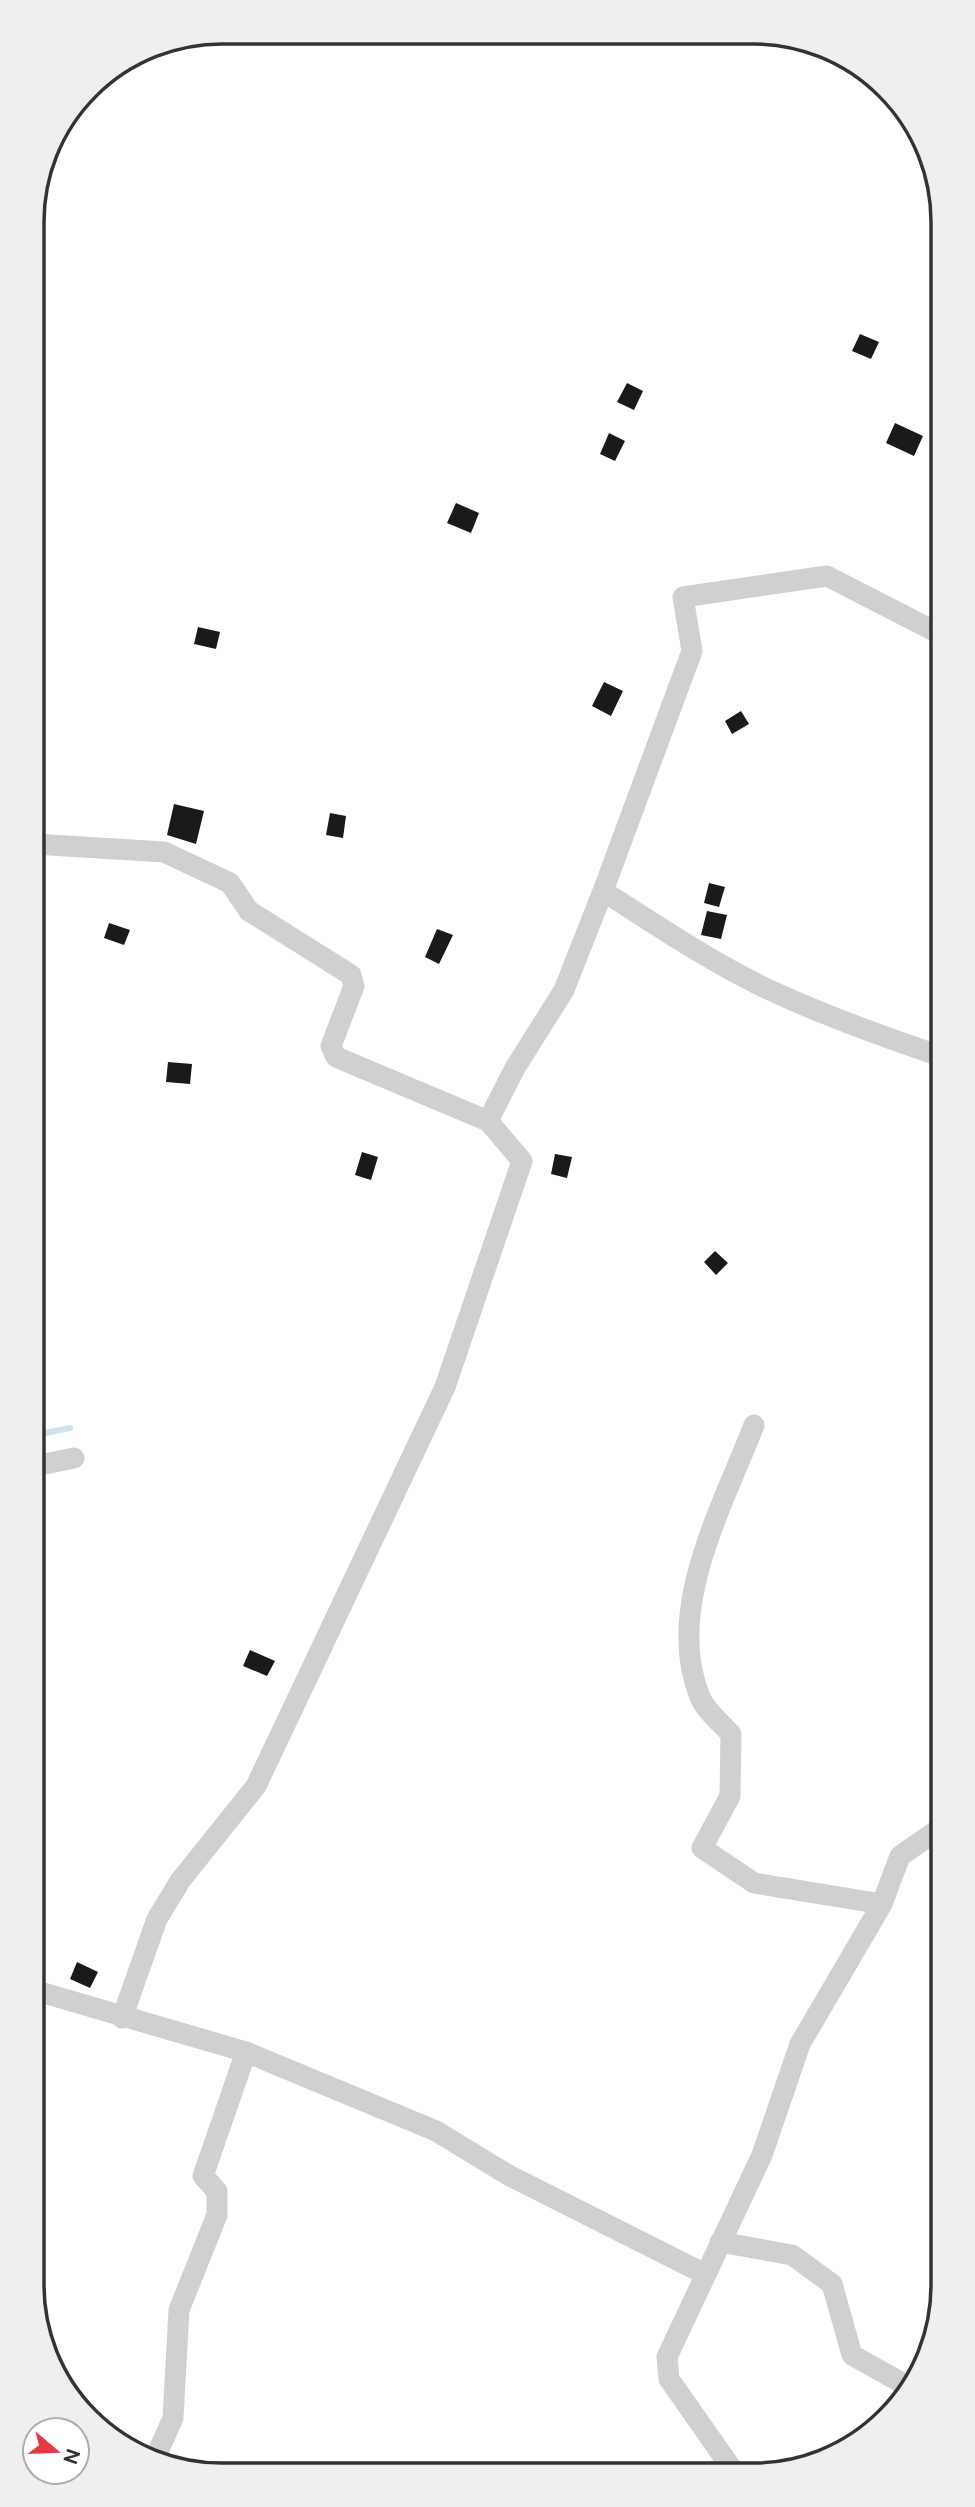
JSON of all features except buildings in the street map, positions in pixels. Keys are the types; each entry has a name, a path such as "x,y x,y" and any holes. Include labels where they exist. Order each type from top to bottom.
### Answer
{"street":[{"path":"488,1121 515,1068 564,990 603,891 692,651 683,597 827,576 931,629"},
{"path":"44,845 164,852 230,883 249,911 351,975 354,986 331,1046 336,1057 488,1121 523,1161 445,1387 256,1786 180,1881 156,1919 122,2018"},
{"path":"603,891 668,933 772,991 866,1030 931,1053"},
{"path":"754,1425 694,1582 688,1653 701,1699 731,1734 730,1796 702,1848 754,1883 882,1904"},
{"path":"44,1464 74,1458"},
{"path":"728,2463 669,2379 667,2357 762,2155 800,2044 882,1904 900,1856 931,1835"},
{"path":"44,1993 246,2052 436,2131 510,2176 705,2274"},
{"path":"158,2452 173,2418 179,2310 218,2215 217,2191 203,2176 246,2052"},
{"path":"720,2242 792,2255 832,2284 852,2354 902,2383"}],"waterway":[{"path":"44,1433 70,1428"}]}
